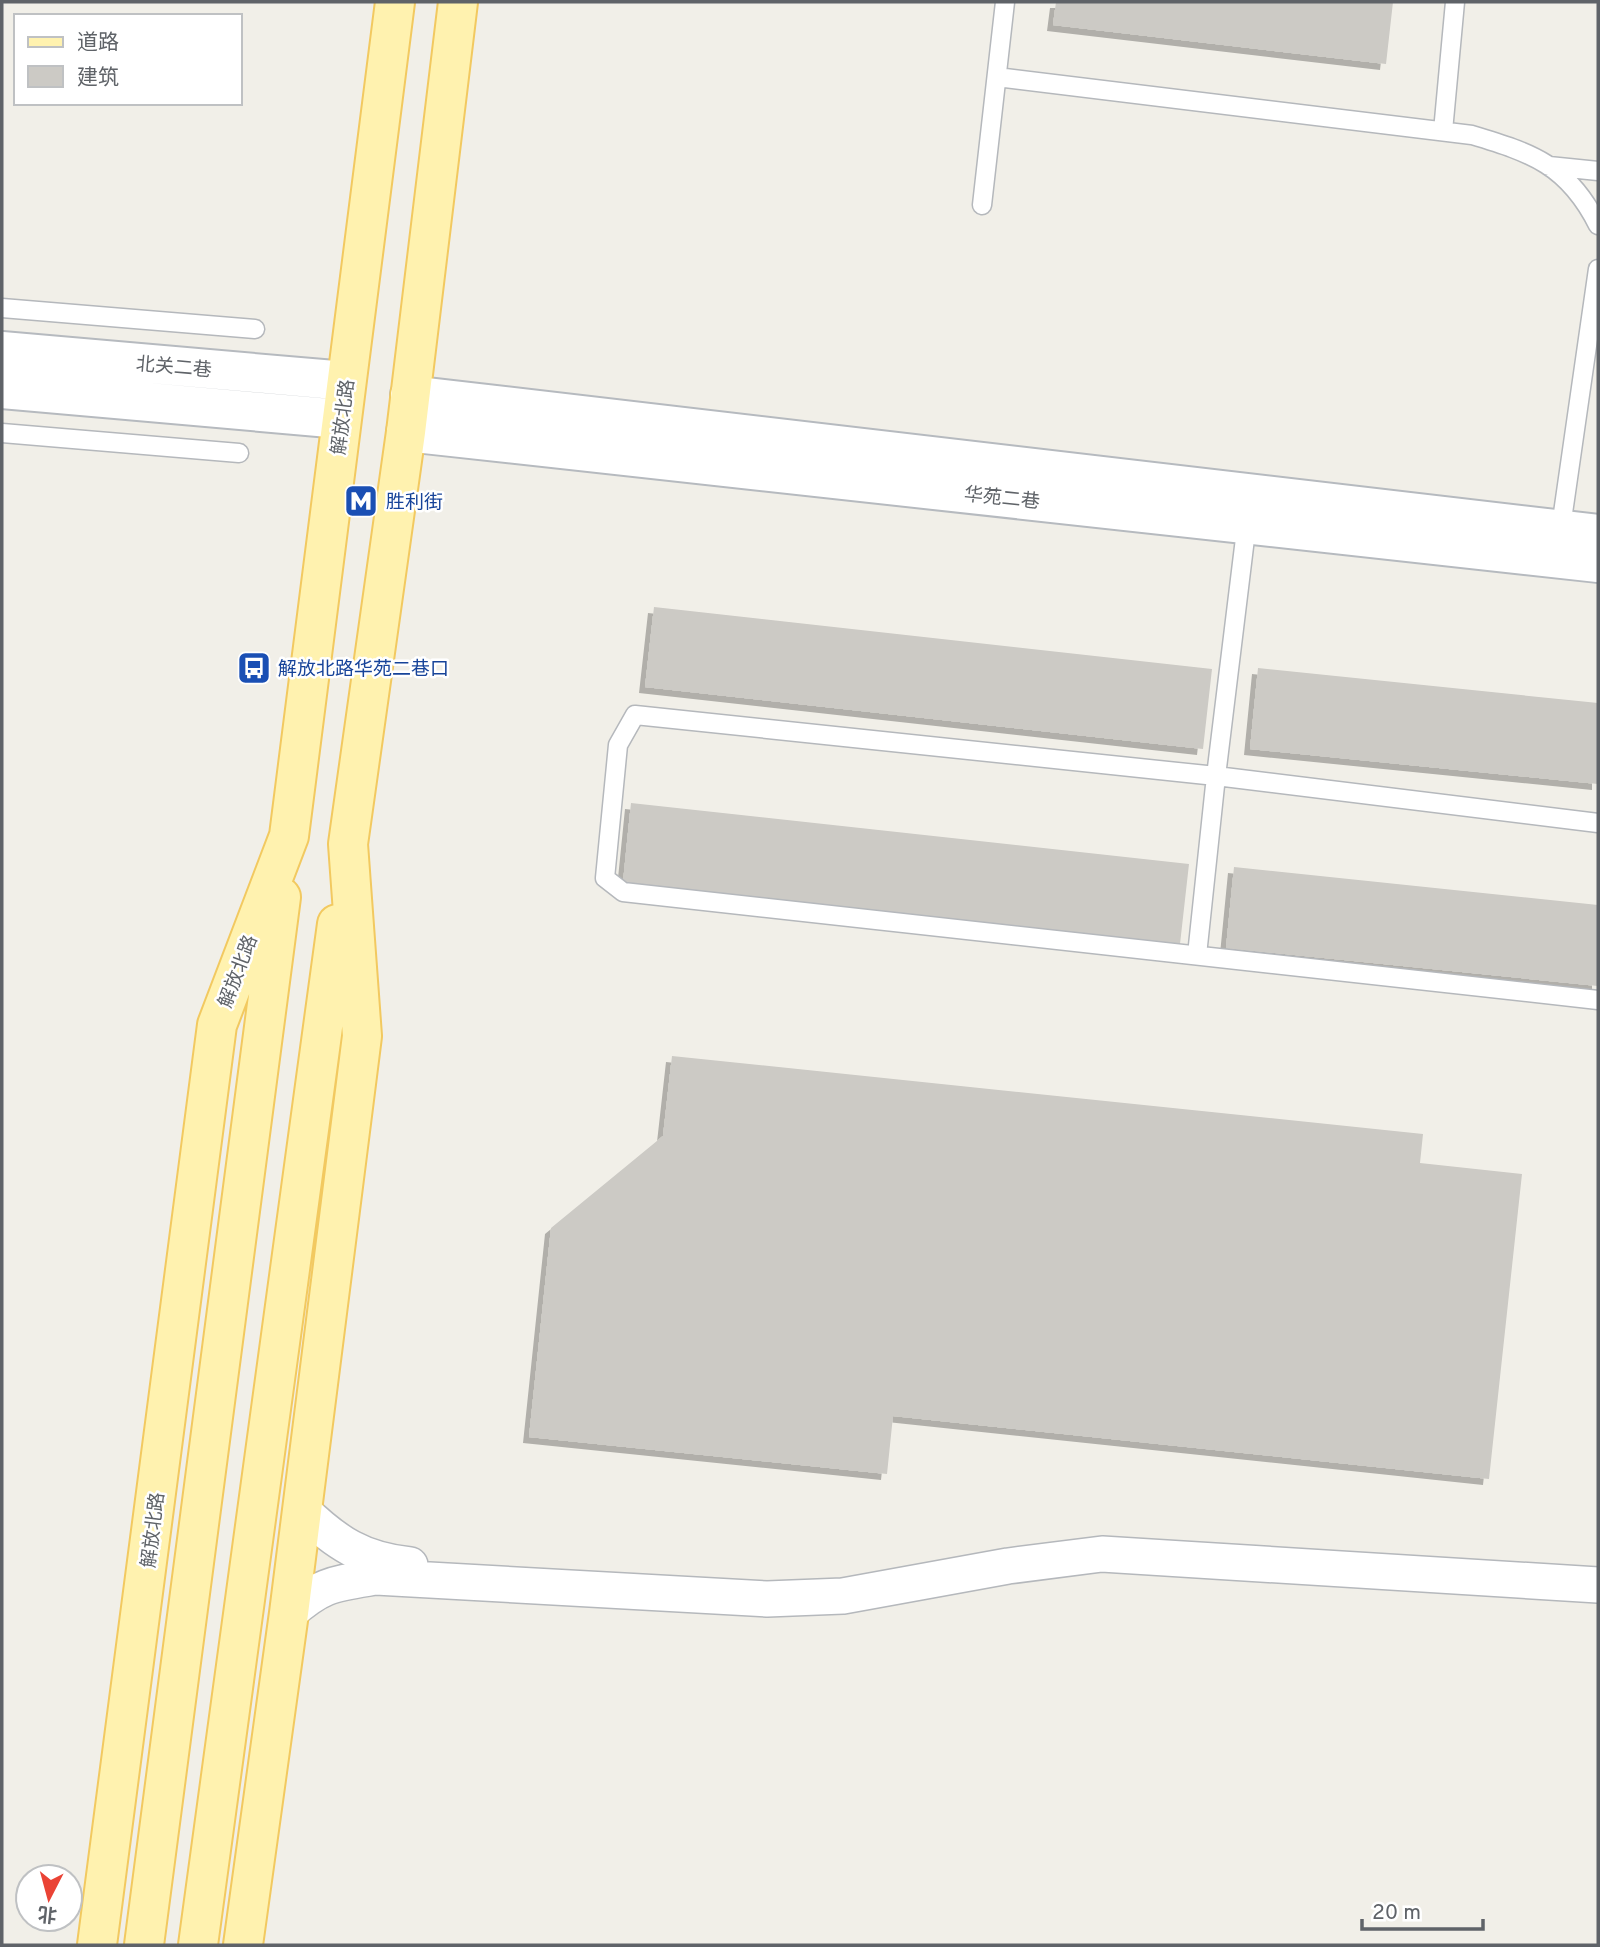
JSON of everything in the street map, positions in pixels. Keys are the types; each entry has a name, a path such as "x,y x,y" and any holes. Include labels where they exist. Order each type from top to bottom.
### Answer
{"main road":[{"name":"解放北路","path":"97,1945 217,1025 289,836 395,2"},
{"path":"198,1945 408,414 458,2"},
{"path":"144,1945 289,836"},
{"path":"243,1945 289,1613 362,1036 348,844"}],"street":[{"name":"北关二巷","path":"2,351 346,381"},
{"name":"北关二巷","path":"2,389 341,419"},
{"name":"华苑二巷","path":"408,414 1558,544 1598,563"},
{"name":"华苑二巷","path":"1558,544 1598,534"},
{"path":"302,1510 328,1535 383,1562 766,1584 838,1581 988,1553 1099,1540 1598,1571"},
{"path":"289,1613 313,1592 336,1583 376,1577 767,1599 843,1596 1008,1566 1102,1554 1598,1585"}],"lane":[{"path":"982,205 1005,2"},
{"path":"1443,131 1455,2"},
{"path":"997,78 1472,135 1521,149 1561,174 1588,205 1598,225"},
{"path":"1548,166 1598,171"},
{"path":"1558,544 1590,389 1598,270"},
{"path":"2,307 255,329"},
{"path":"2,433 239,453"},
{"path":"1197,955 1249,509"},
{"path":"1598,823 1216,776 635,715 618,745 605,878 623,892 1598,1000"}],"building":[{"path":"1056,2 1393,2 1386,64 1053,25"},
{"path":"654,607 1212,669 1203,749 645,687"},
{"path":"1258,668 1598,703 1598,784 1250,749"},
{"path":"631,803 1189,864 1180,944 623,882"},
{"path":"1234,867 1598,905 1598,986 1226,948"},
{"path":"672,1056 1423,1134 1420,1163 1522,1174 1489,1479 893,1416 887,1474 529,1437 551,1228 663,1136"}],"place":[{"name":"胜利街","path":"361,501"},
{"name":"解放北路华苑二巷口","path":"254,668"}]}
